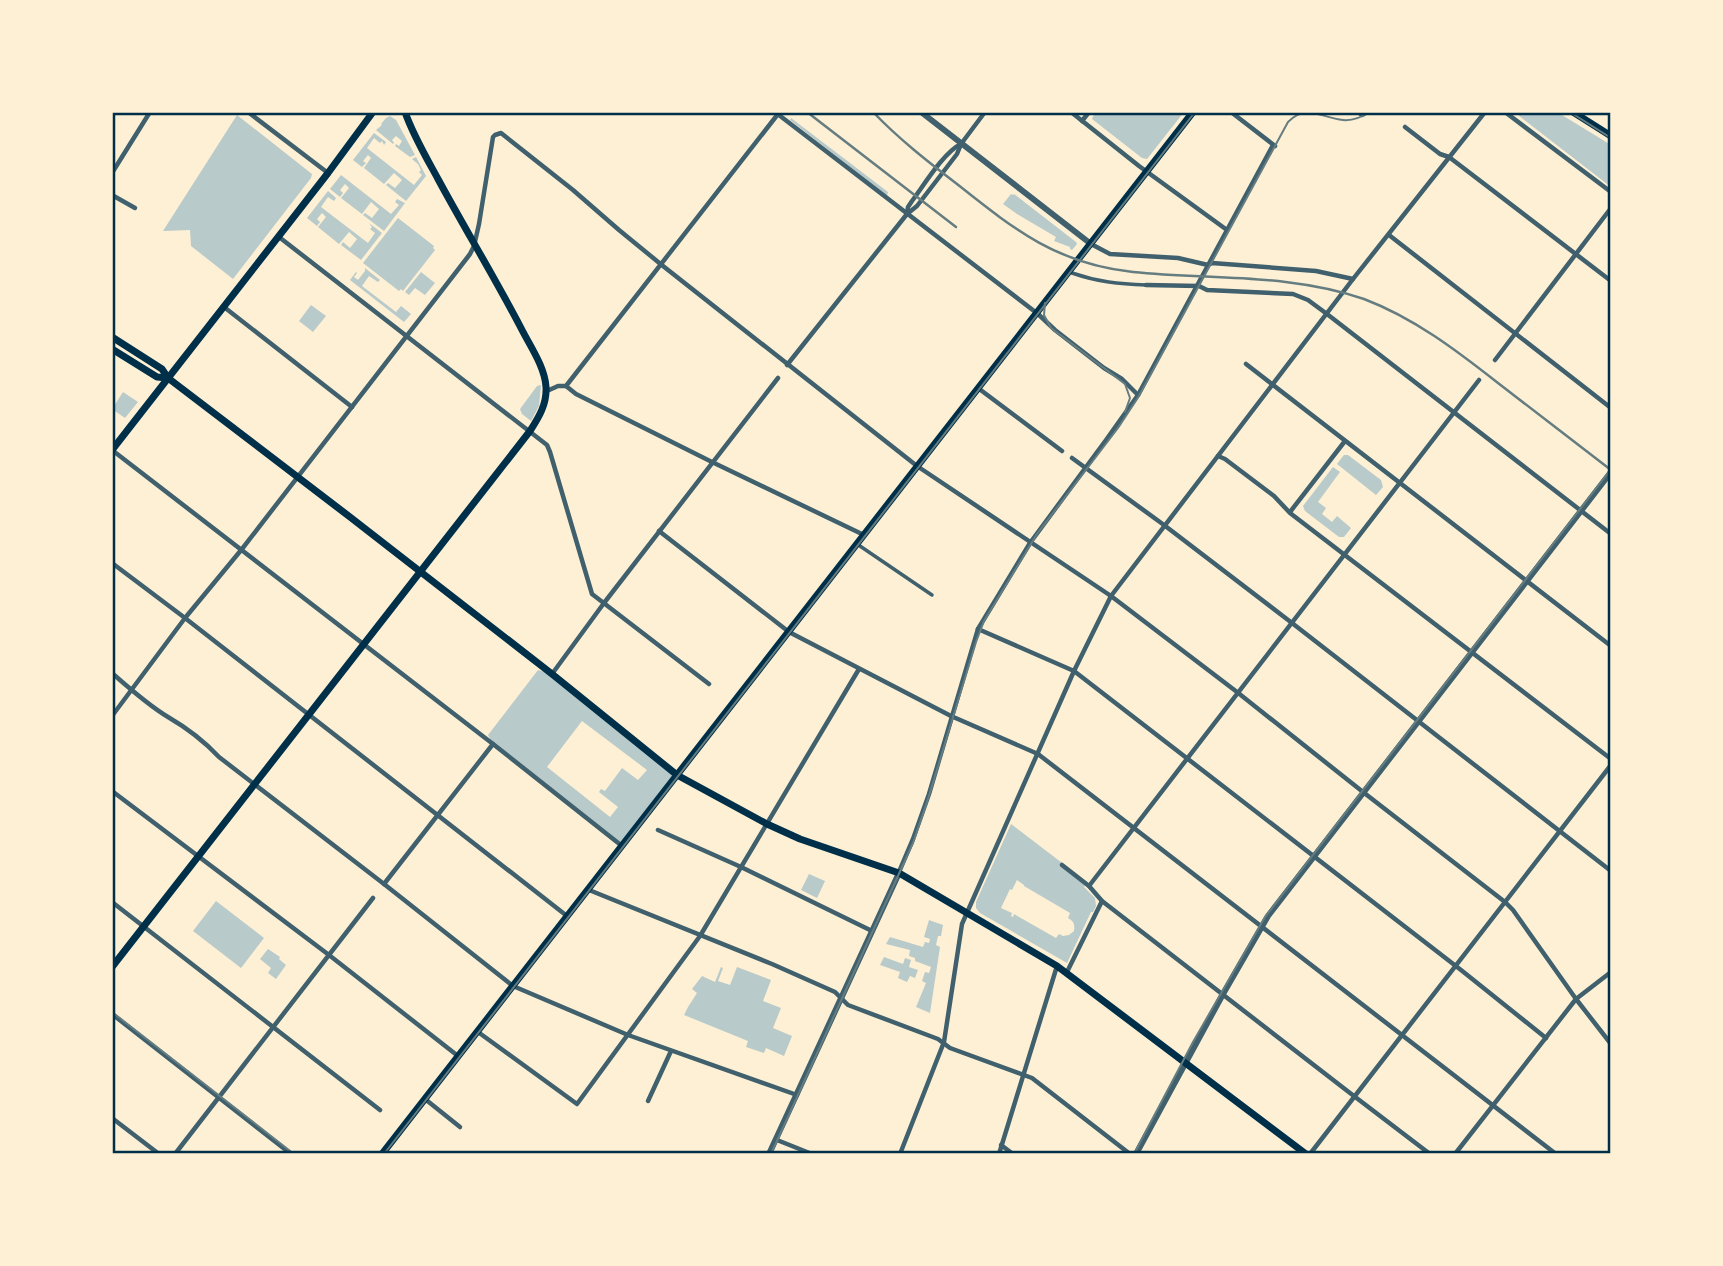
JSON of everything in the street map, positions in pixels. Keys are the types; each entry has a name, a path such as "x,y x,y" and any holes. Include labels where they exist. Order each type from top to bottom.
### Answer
{"main road":[{"path":"112,450 371,115 379,112"},
{"path":"399,112 408,122"},
{"path":"112,967 540,417 546,384 540,365 474,246 405,112"},
{"path":"382,1154 1193,112"},
{"path":"1573,112 1611,136"},
{"path":"112,337 162,369 168,378 552,674 677,775 767,824 836,853 899,873 1067,972 1308,1154"},
{"path":"112,349 157,377 168,378"}],"street":[{"path":"112,173 150,112"},
{"path":"248,112 328,173"},
{"path":"921,112 1091,244 1111,254 1178,258 1208,265 1212,263 1316,271 1353,279"},
{"path":"787,365 907,214 917,206 985,112"},
{"path":"1070,112 1227,230"},
{"path":"1082,121 1089,112"},
{"path":"769,1154 899,873 929,794 978,629 1030,543 1138,395 1274,146 1231,112"},
{"path":"900,1154 944,1042 966,913 1074,671 1111,596 1353,279 1485,112"},
{"path":"1505,112 1611,192"},
{"path":"566,386 777,113 1037,313 1104,368 1122,379 1138,395"},
{"path":"1405,127 1440,154 1449,157 1611,281"},
{"path":"112,716 185,618 242,549 470,254 474,246 493,137 501,134 573,190 660,264 917,466 1111,596 1505,902 1611,1044"},
{"path":"112,195 135,208"},
{"path":"1495,360 1611,208"},
{"path":"1389,235 1611,408"},
{"path":"278,236 547,445 592,594 709,684"},
{"path":"1072,273 1113,284 1198,286 1207,290 1293,294 1308,300 1611,534"},
{"path":"224,307 352,407"},
{"path":"1247,364 1611,646"},
{"path":"552,674 778,378"},
{"path":"1089,886 1479,380"},
{"path":"546,391 566,386 576,394 864,535"},
{"path":"978,388 1062,451"},
{"path":"1290,513 1345,441"},
{"path":"112,450 364,643 622,846"},
{"path":"1218,456 1274,496 1290,513 1611,759"},
{"path":"1072,458 1292,623 1611,871"},
{"path":"1136,1154 1261,925 1610,474"},
{"path":"659,531 789,632 951,716 1038,754 1556,1154"},
{"path":"857,544 932,595"},
{"path":"112,563 567,916"},
{"path":"978,629 1074,671 1546,1038"},
{"path":"478,1031 577,1104 700,936 859,669"},
{"path":"112,673 513,986 628,1035 797,1095"},
{"path":"384,884 493,744"},
{"path":"1308,1154 1611,765"},
{"path":"112,791 458,1056"},
{"path":"658,830 872,931"},
{"path":"1062,865 1089,886 1102,901 1430,1154"},
{"path":"588,890 835,992 848,1005 944,1042 950,1048 1032,1078 1130,1154"},
{"path":"175,1154 373,898"},
{"path":"1067,972 1102,901"},
{"path":"112,902 380,1110"},
{"path":"999,1154 1057,966"},
{"path":"1455,1154 1576,999 1611,972"},
{"path":"112,1014 291,1154"},
{"path":"648,1101 671,1051"},
{"path":"425,1099 460,1126"},
{"path":"112,1118 159,1154"},
{"path":"776,1139 812,1154"},
{"path":"1001,1145 1013,1154"}],"shaded area":[{"path":"1095,112 1184,112 1147,159 1142,158 1092,119"},
{"path":"1514,112 1557,112 1611,145 1611,187"},
{"path":"237,115 312,174 233,279 191,246 190,230 163,231"},
{"path":"390,116 396,120 415,155 410,157 395,146 399,146 402,141 396,136 392,140 393,144 376,130"},
{"path":"791,118 888,192 887,196 790,120"},
{"path":"374,133 386,142 384,145 382,141 380,143 374,138 367,148 414,185 422,175 418,164 412,159 416,157 426,176 406,201 386,185 388,183 395,188 402,180 394,173 384,184 364,168 371,158 368,155 362,167 353,160"},
{"path":"341,175 391,214 399,205 395,202 397,199 405,203 384,231 363,215 365,213 372,218 379,209 371,202 362,214 341,198 349,188 345,184 340,190 343,193 340,197 330,189"},
{"path":"328,191 336,198 334,201 328,197 321,207 368,243 375,233 370,229 372,227 369,223 382,233 361,260 341,245 343,242 350,248 357,239 349,232 339,244 318,227 326,217 322,213 317,219 320,222 317,226 307,218"},
{"path":"1011,194 1076,242 1072,250 1054,241 1056,237 1003,204"},
{"path":"398,218 434,246 435,250 403,291 399,291 363,263"},
{"path":"365,268 380,280 378,282 369,276 362,286 396,312 401,306 411,314 404,322 350,280 356,272 354,277 358,280"},
{"path":"421,272 435,283 425,295 415,288 409,295 405,292"},
{"path":"311,305 326,316 313,332 299,321"},
{"path":"541,385 539,406 531,421 520,409 537,386"},
{"path":"123,392 138,402 125,418 112,409"},
{"path":"1344,455 1348,455 1381,480 1383,487 1376,495 1337,464"},
{"path":"1333,467 1340,472 1318,502 1326,508 1322,514 1332,522 1337,516 1351,528 1344,537 1339,537 1305,511 1303,506"},
{"path":"538,670 552,674 677,775 622,846 493,744 488,735","holes":["582,721 647,770 638,780 622,768 605,791 601,789 599,792 618,807 610,817 547,767"]},
{"path":"1011,824 1087,882 1084,887 1095,898 1096,906 1067,963 980,913 976,902","holes":["1017,880 1070,913 1068,918 1074,923 1074,931 1069,935 1059,934 1056,938 1014,914 1011,916 1012,913 1001,908"]},
{"path":"809,874 825,881 817,898 801,890"},
{"path":"216,901 264,938 241,968 193,931"},
{"path":"929,920 943,925 936,945 940,947 930,1013 916,1007 926,983 922,981 925,972 929,973 931,967 915,961 915,958 909,956 910,950 886,944 890,937 923,947 930,939 924,937"},
{"path":"268,949 286,965 276,979 268,973 271,968 260,959"},
{"path":"884,957 903,964 905,958 911,960 909,967 918,970 915,978 910,976 907,982 898,978 900,972 880,965"},
{"path":"721,967 723,968 718,981 730,985 737,967 771,980 763,1001 781,1008 773,1028 792,1036 784,1056 766,1048 764,1053 746,1047 748,1041 684,1015 697,993 692,989 702,976 715,982"}],"tram line":[{"path":"384,1154 1195,112"},
{"path":"771,1154 913,843 984,621 1037,534 1118,428 1139,396 1288,122 1295,116 1308,112 1347,120 1370,112"},
{"path":"1570,112 1611,138"},
{"path":"1045,303 1044,315 1051,328 1125,384 1130,398 1125,412"},
{"path":"1134,1154 1193,1042 1265,917 1611,469"},
{"path":"112,1012 294,1154"}],"railway":[{"path":"807,112 956,227"},
{"path":"873,112 914,149 998,216 1059,253 1106,268 1133,272 1307,285 1364,299 1382,307 1417,325 1450,347 1611,470"}]}
